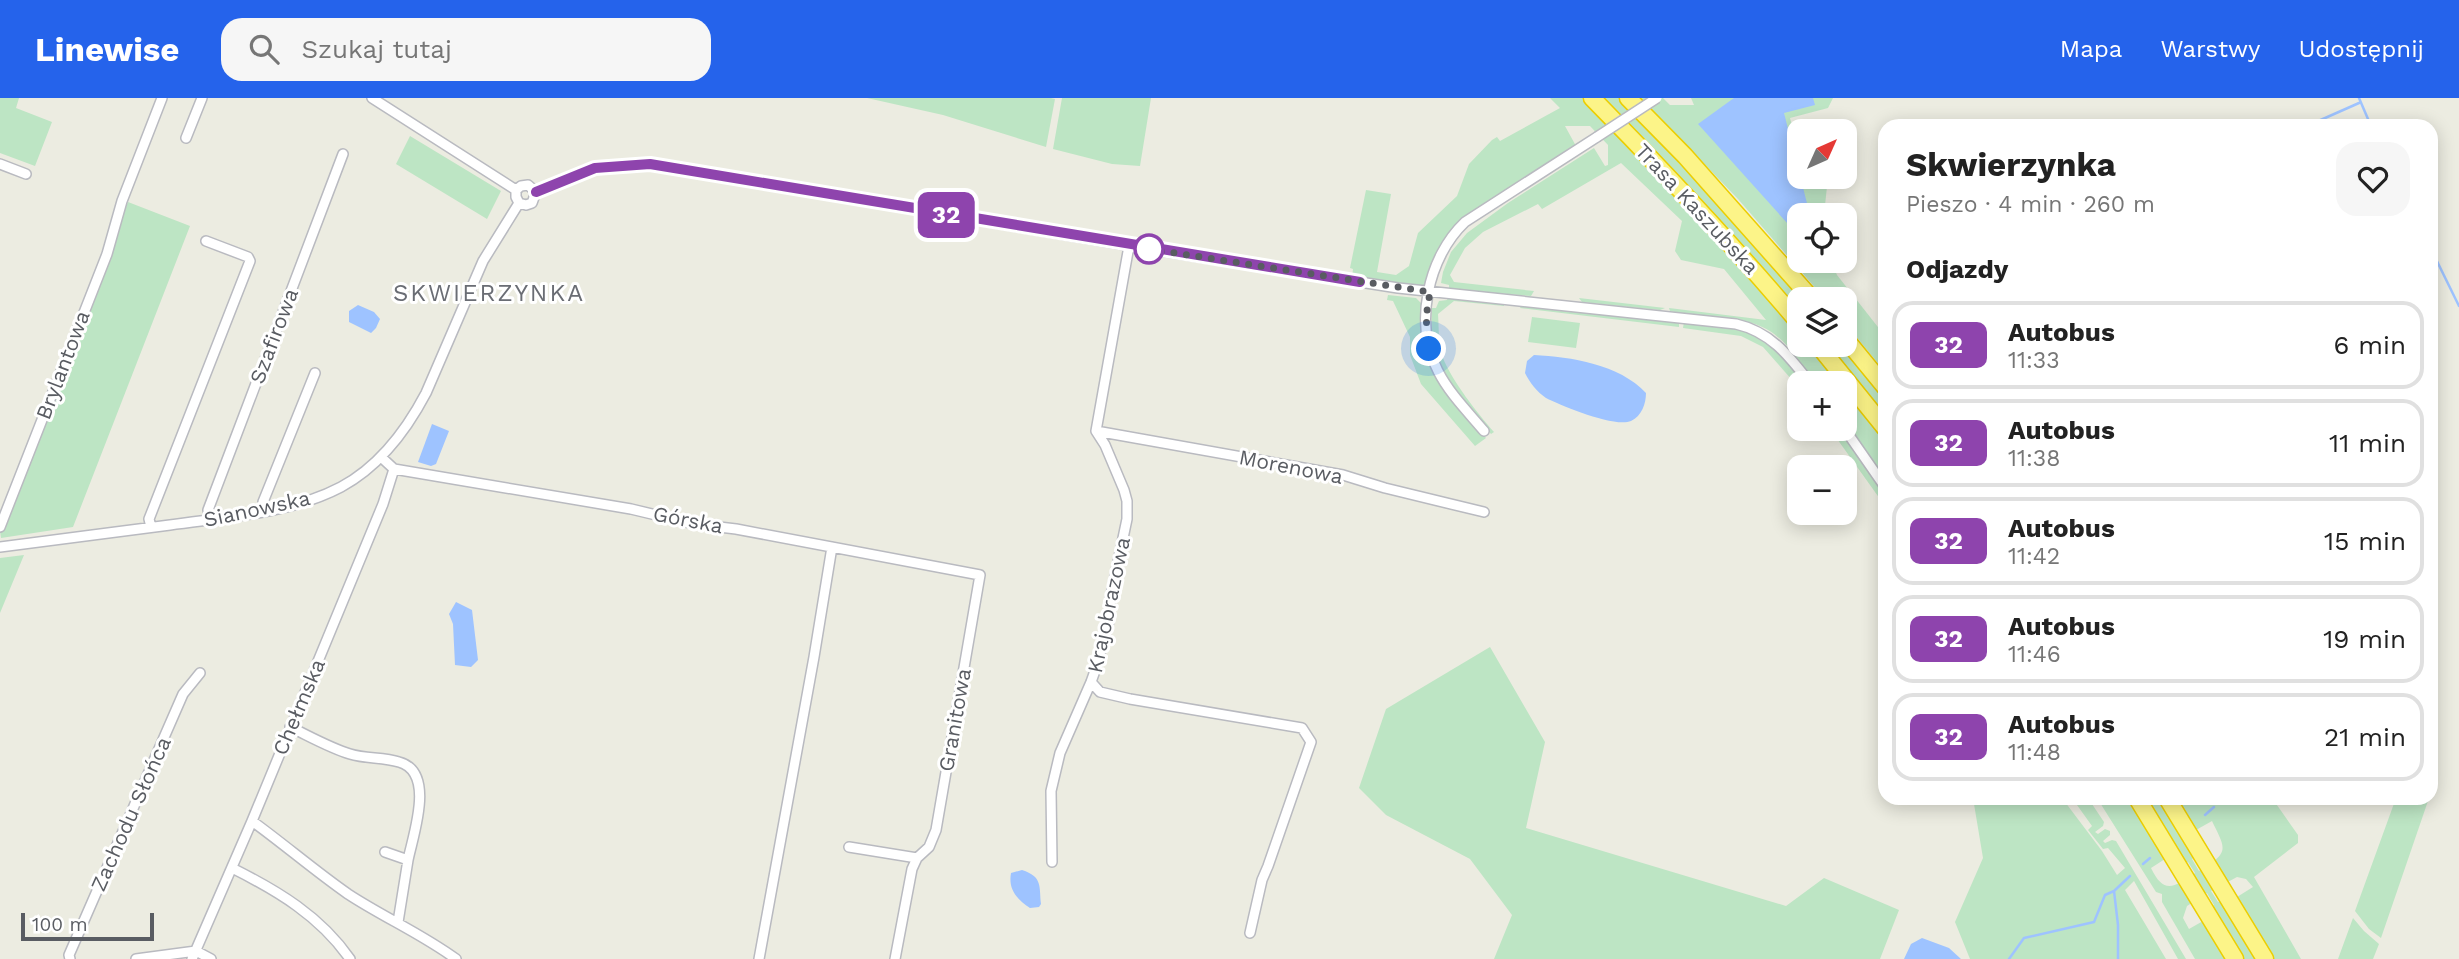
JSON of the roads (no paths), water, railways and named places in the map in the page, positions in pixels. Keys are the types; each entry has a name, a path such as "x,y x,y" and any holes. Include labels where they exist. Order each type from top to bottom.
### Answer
{"highway":[{"name":"Trasa Kaszubska","path":"1592,98 1675,183 1787,309"},
{"name":"Trasa Kaszubska","path":"1628,98 1694,165 1801,287"},
{"path":"1857,353 1878,378"},
{"path":"1828,357 1878,419"},
{"path":"2141,805 2235,959"},
{"path":"2171,805 2265,959"}],"street":[{"name":"Brylantowa","path":"0,527 107,254 122,201 162,98"},
{"path":"186,138 202,98"},
{"path":"372,98 516,190"},
{"path":"1484,431 1449,388 1433,362 1426,327 1432,277 1448,240 1465,222 1657,98"},
{"name":"Szafirowa","path":"210,519 208,510 342,154"},
{"path":"0,164 26,174"},
{"path":"516,190 519,203 526,205 532,203 536,192 595,168 650,164 1129,246 1360,282 1430,292 1736,324 1764,334 1779,345 1800,371"},
{"path":"516,190 528,185 536,192"},
{"name":"Sianowska","path":"0,547 264,511 316,498 341,487 364,472 402,433 421,404 483,261 519,203"},
{"path":"150,527 149,519 250,261 247,257 206,241"},
{"path":"1097,431 1129,246"},
{"path":"264,511 263,502 315,373"},
{"name":"Morenowa","path":"1097,431 1343,475 1484,512"},
{"name":"Krajobrazowa","path":"1052,862 1051,791 1060,753 1091,682 1109,621 1110,600 1127,519 1124,490 1097,431"},
{"path":"1853,441 1878,477"},
{"path":"381,457 394,469"},
{"name":"Górska","path":"394,469 618,507 694,524 980,575"},
{"name":"Chełmska","path":"194,955 383,505 394,469"},
{"path":"759,959 832,547"},
{"name":"Granitowa","path":"895,959 912,869 917,858 929,847 936,830 980,575"},
{"name":"Zachodu Słońca","path":"70,959 69,955 88,910 183,694 201,673"},
{"path":"1091,682 1100,692 1130,699 1302,728 1311,743 1262,880 1251,933"},
{"path":"290,727 349,754 409,766 416,774 420,790 419,809 398,922"},
{"path":"252,821 347,893 456,959"},
{"path":"849,847 917,858"},
{"path":"385,852 408,860"},
{"path":"232,868 269,887 320,923 350,959"},
{"path":"136,959 194,955 211,959"}],"water":[{"path":"1734,98 1813,98 1815,105 1784,113 1787,125 1787,189 1803,189 1807,203 1787,203 1787,223 1698,124"},
{"path":"358,305 374,312 380,319 371,333 349,322 349,311"},
{"path":"1534,355 1579,360 1622,375 1646,393 1643,409 1631,421 1613,421 1588,415 1546,398 1534,387 1525,373 1527,361"},
{"path":"432,424 449,431 436,464 431,466 418,462"},
{"path":"456,602 472,610 478,660 471,667 455,665 453,624 449,614"},
{"path":"1022,870 1034,876 1039,883 1039,907 1030,908 1012,889 1011,873"},
{"path":"1922,938 1949,948 1961,959 1904,959 1911,944"}],"waterway":[{"path":"2359,98 2368,119"},
{"path":"2323,119 2359,103"},
{"path":"2438,263 2459,306"},
{"path":"2205,815 2214,807"},
{"path":"2143,864 2150,858"},
{"path":"2009,959 2024,938 2094,922 2105,895 2114,891 2130,876"},
{"path":"2114,891 2118,959"}],"district":[{"name":"SKWIERZYNKA","path":"489,293"}]}
